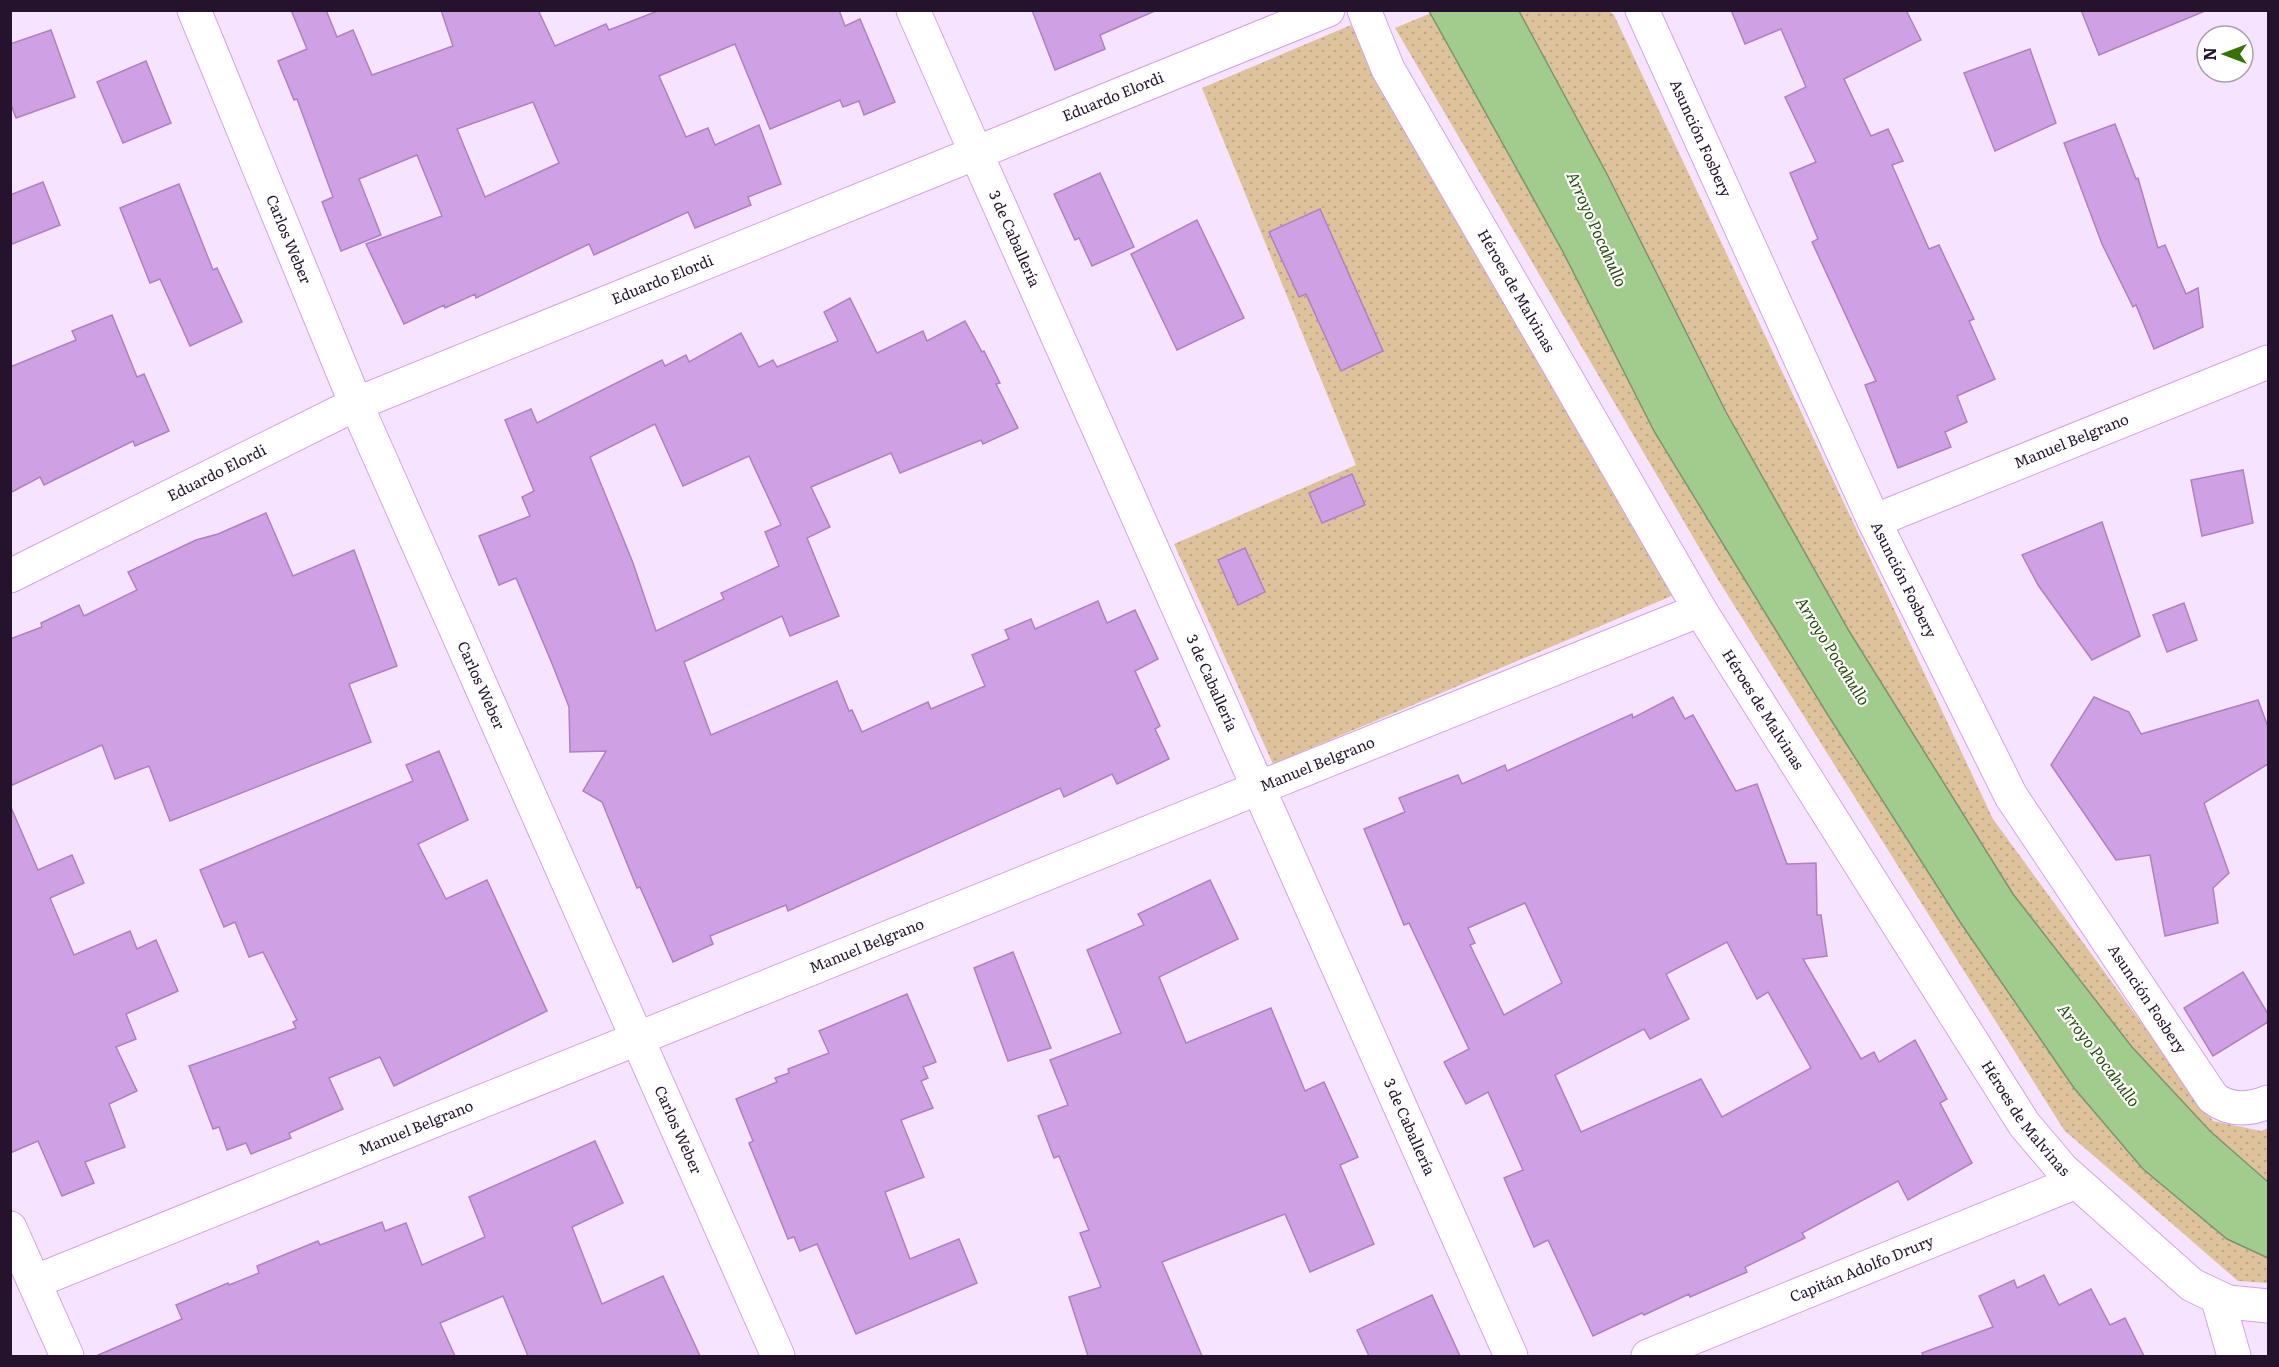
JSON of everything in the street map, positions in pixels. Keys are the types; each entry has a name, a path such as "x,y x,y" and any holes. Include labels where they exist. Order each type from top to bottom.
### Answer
{"street":[{"name":"Carlos Weber","path":"194,10 356,404 778,1356"},
{"name":"3 de Caballería","path":"913,10 1510,1356"},
{"name":"Eduardo Elordi","path":"10,576 356,404 1328,10"},
{"name":"Héroes de Malvinas","path":"1364,10 1388,69 1700,610 2024,1124 2048,1156 2192,1285 2218,1300 2268,1306"},
{"name":"Asunción Fosbery","path":"1642,10 1874,521 2022,815 2207,1090 2221,1104 2231,1107 2253,1107 2268,1102"},
{"name":"Manuel Belgrano","path":"1874,521 2268,362"},
{"name":"Manuel Belgrano","path":"34,1282 1700,610"},
{"name":"Capitán Adolfo Drury","path":"1648,1356 2076,1182"},
{"path":"10,1228 67,1356"},
{"path":"2218,1300 2234,1356"}],"shaded area":[{"path":"1608,10 1614,15 1993,819 2213,1121 2261,1131 2268,1128 2268,1283 2238,1281 2064,1130 1717,578 1395,28 1436,11"},
{"path":"1351,25 1674,595 1273,764 1174,544 1356,465 1202,88"}],"water":[{"name":"Arroyo Pocahullo","path":"1429,11 1519,11 1608,176 1726,412 1849,631 2013,894 2132,1047 2210,1131 2268,1182 2268,1258 2227,1239 2143,1169 2074,1088 1960,922 1826,712 1655,433 1563,252"}],"building":[{"path":"291,10 326,10 337,37 353,30 372,75 453,46 441,10 538,10 555,46 606,24 609,30 660,10 839,10 845,26 860,19 895,102 864,115 859,101 843,107 840,100 770,129 735,44 659,76 686,137 708,128 715,145 759,125 781,184 748,197 751,205 695,228 688,212 594,255 589,244 476,298 475,294 445,308 444,305 404,324 366,244 442,216 417,155 359,179 381,235 341,251 322,202 333,197 297,99 294,100 278,61 307,49","holes":["533,102 559,163 485,197 457,129"]},
{"path":"1032,10 1157,10 1100,35 1105,49 1055,70"},
{"path":"1731,10 1906,10 1921,40 1844,79 1871,136 1888,129 1903,161 1892,165 1929,249 1939,245 1974,319 1969,321 1995,379 1957,396 1967,422 1945,432 1951,447 1898,468 1865,385 1876,381 1812,242 1818,239 1790,173 1816,162 1785,97 1806,87 1781,29 1745,44"},
{"path":"2081,10 2205,10 2205,11 2099,55"},
{"path":"51,30 75,97 16,118 10,102 10,44"},
{"path":"2030,49 2056,123 1995,151 1964,73"},
{"path":"146,61 171,123 123,143 97,82"},
{"path":"2115,124 2136,179 2138,178 2158,248 2165,245 2186,294 2198,288 2203,327 2154,349 2136,305 2133,307 2102,244 2064,143"},
{"path":"1100,173 1134,247 1092,266 1079,238 1075,240 1054,194"},
{"path":"43,182 60,225 10,245 10,195"},
{"path":"179,184 213,270 217,268 242,322 190,346 160,279 150,283 120,208"},
{"path":"1320,209 1383,351 1341,371 1306,294 1299,297 1269,232"},
{"path":"1197,220 1244,318 1177,350 1131,254"},
{"path":"850,298 877,353 923,331 927,341 965,321 1000,383 996,384 1018,428 983,444 981,440 900,473 891,453 811,487 830,527 807,538 839,616 790,636 782,616 684,662 711,735 837,681 849,711 852,710 862,732 928,702 931,709 985,686 972,655 1009,639 1005,630 1031,619 1035,629 1098,601 1107,623 1135,610 1158,659 1135,671 1160,726 1155,729 1169,759 1117,784 1112,774 1064,797 1060,788 788,911 786,905 710,936 713,944 673,962 640,887 637,888 602,802 583,791 606,751 570,752 569,707 516,578 499,585 479,536 530,516 522,497 534,491 505,420 531,409 537,423 662,360 665,366 686,355 689,362 741,333 759,367 773,360 777,367 838,341 824,312","holes":["655,424 683,486 749,456 781,525 765,532 779,566 721,593 724,599 656,631 633,563 590,457"]},
{"path":"112,315 137,377 144,374 169,431 135,446 133,441 44,485 40,477 10,493 10,367 76,340 72,331"},
{"path":"2243,470 2253,523 2202,536 2191,480"},
{"path":"1352,474 1365,505 1322,523 1309,493"},
{"path":"266,513 293,576 354,550 397,666 349,684 371,742 170,821 149,766 115,779 102,745 10,786 10,639 42,627 41,623 79,605 84,616 137,590 128,572 196,540 218,534"},
{"path":"2102,522 2140,636 2092,660 2038,585 2022,555"},
{"path":"1245,548 1265,592 1238,605 1218,560"},
{"path":"2184,603 2197,640 2167,652 2153,615"},
{"path":"1673,697 1685,719 1693,715 1736,791 1757,784 1787,864 1816,863 1817,915 1821,915 1827,956 1803,959 1861,1059 1874,1052 1879,1062 1915,1040 1947,1099 1940,1103 1972,1163 1908,1200 1898,1181 1802,1233 1805,1238 1745,1267 1747,1272 1690,1297 1689,1294 1644,1315 1642,1313 1593,1336 1548,1240 1534,1247 1504,1178 1523,1170 1488,1092 1466,1104 1444,1062 1469,1049 1409,923 1404,925 1364,829 1405,812 1399,798 1458,775 1462,784 1505,765 1507,771 1632,714 1633,718","holes":["1525,903 1562,983 1504,1015 1470,945 1475,943 1468,928","1727,942 1757,999 1768,992 1811,1068 1722,1117 1701,1079 1581,1132 1555,1075 1644,1029 1650,1039 1689,1019 1666,974"]},
{"path":"2094,697 2129,712 2141,734 2258,700 2268,727 2268,764 2204,803 2229,873 2213,888 2218,923 2165,936 2150,855 2116,860 2051,765"},
{"path":"439,751 468,820 418,844 446,899 487,880 547,1011 394,1086 380,1057 329,1078 343,1109 289,1133 291,1138 251,1154 246,1143 227,1150 219,1127 213,1129 189,1066 296,1028 293,1022 297,1020 263,952 249,957 235,922 224,927 200,870 413,781 406,765"},
{"path":"10,805 38,870 72,855 84,883 50,898 74,955 130,931 137,949 156,940 178,991 126,1014 136,1039 116,1047 137,1091 109,1104 125,1147 85,1162 94,1183 62,1196 38,1141 10,1153"},
{"path":"1210,880 1238,939 1159,977 1186,1043 1271,1008 1305,1091 1324,1082 1358,1157 1340,1165 1374,1244 1310,1272 1285,1214 1162,1262 1202,1356 1088,1356 1069,1297 1101,1287 1080,1233 1089,1230 1059,1156 1054,1158 1038,1116 1068,1105 1050,1060 1121,1033 1087,950 1144,925 1138,914"},
{"path":"1013,952 1051,1048 1008,1061 974,968"},
{"path":"2243,972 2268,1014 2268,1022 2213,1056 2184,1008"},
{"path":"907,994 936,1062 923,1067 928,1078 921,1081 933,1108 901,1120 924,1177 885,1192 910,1259 959,1239 977,1283 856,1334 817,1244 800,1251 794,1237 788,1239 749,1143 753,1141 736,1099 777,1082 775,1078 789,1073 788,1069 829,1053 819,1031"},
{"path":"595,1141 623,1203 572,1227 602,1304 663,1276 700,1356 528,1356 503,1296 440,1323 455,1356 96,1356 182,1319 176,1305 228,1283 229,1285 259,1273 257,1266 318,1241 320,1245 382,1222 385,1231 406,1223 422,1265 485,1237 469,1197"},
{"path":"2044,1275 2059,1305 2091,1289 2110,1325 2125,1318 2144,1356 1923,1356 1922,1353 1993,1327 1979,1296 2014,1280 2017,1288"},
{"path":"1432,1295 1460,1356 1369,1356 1357,1330"}]}
